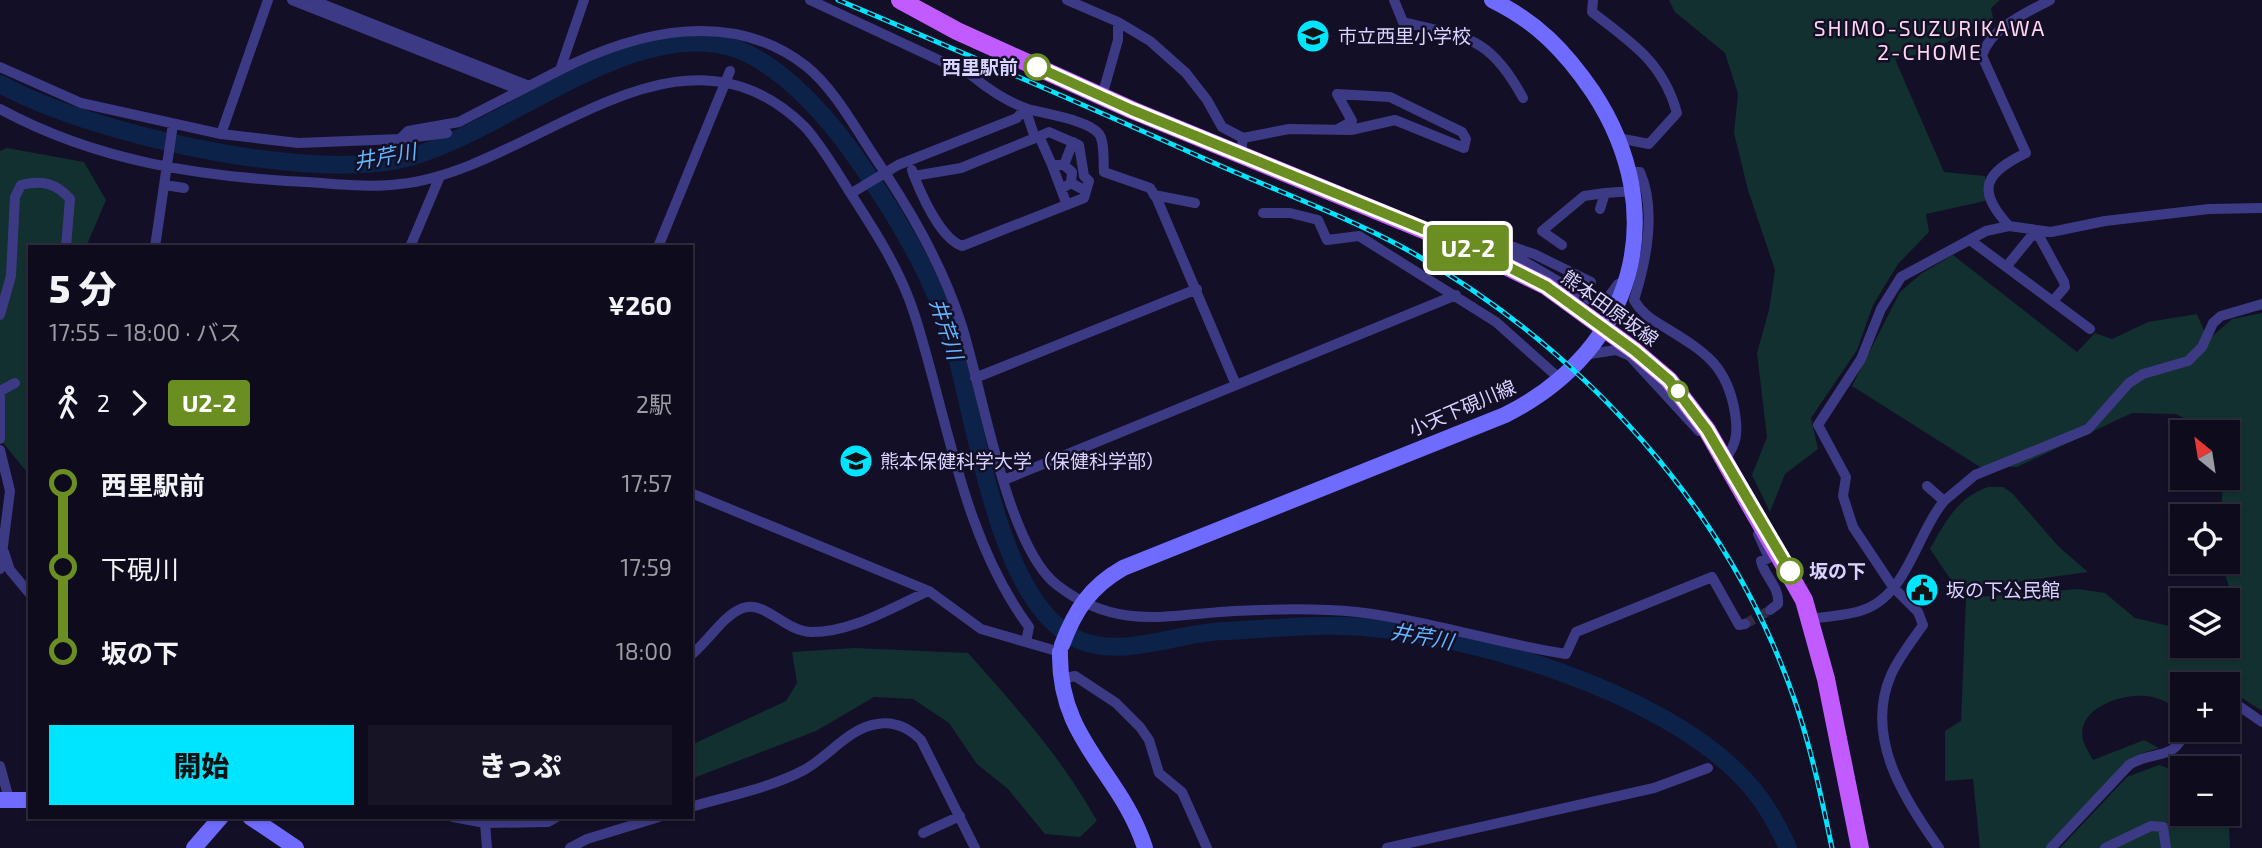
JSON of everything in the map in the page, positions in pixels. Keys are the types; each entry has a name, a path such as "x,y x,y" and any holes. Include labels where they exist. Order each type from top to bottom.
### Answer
{"main road":[{"name":"熊本田原坂線","path":"900,0 957,31 1102,96 1242,146 1477,251 1546,286 1605,328 1669,380 1725,458 1754,517 1790,571 1811,619 1860,848"},
{"name":"小天下硯川線","path":"1145,848 1128,810 1069,717 1061,679 1062,645 1082,602 1104,579 1123,568 1505,415 1552,388 1605,328 1622,296 1633,251 1636,223 1630,172 1618,138 1605,111 1563,51 1520,14 1492,0"},
{"path":"5,800 28,800"},
{"path":"194,848 218,819"},
{"path":"253,819 296,848"}],"street":[{"path":"221,134 268,0"},
{"path":"292,0 525,88"},
{"path":"313,0 525,88"},
{"path":"559,70 584,0"},
{"path":"810,0 971,75 991,90 1025,108 1080,123 1096,131 1101,136 1104,172 1150,188 1154,195 1197,289 1236,385"},
{"path":"1067,0 1118,22 1150,41 1186,73 1223,127 1242,146 1289,129 1351,130 1395,120 1464,148 1466,139 1462,132 1390,97 1337,94 1352,121 1338,129"},
{"path":"1394,0 1403,22 1474,40 1511,75 1523,98"},
{"path":"1593,0 1592,12 1648,56 1670,87 1677,113 1649,144 1618,138"},
{"path":"2023,0 2029,12"},
{"path":"2009,226 1990,202 1987,191 1991,175 2001,165 2026,153 1982,56 1984,46 1996,32 2050,0"},
{"path":"1102,96 1118,40 1118,22"},
{"path":"400,139 408,131 459,122 559,70 624,43 660,34 723,30 744,34 774,47 817,77 928,243 961,324 1016,516 1043,573 1082,602 1116,615 1142,619 1231,611 1322,609 1356,612 1434,623 1566,654 1576,632 1712,577 1739,625 1745,624"},
{"path":"0,67 81,103 172,126 221,134 298,143 400,139 447,132"},
{"path":"659,245 729,72"},
{"path":"0,109 26,123 92,149 238,178 398,185 440,176 471,164 592,98 637,82 667,74 729,72 749,81 773,95 806,127 870,222 893,264 914,313 978,530 995,573 1029,627 1026,642"},
{"path":"1025,108 1037,137 1066,186 1086,191"},
{"path":"856,190 908,161 1017,118 1025,108"},
{"path":"155,245 172,126"},
{"path":"908,161 923,200 953,243 962,246 1084,198 1089,181 1084,176 1079,145 1049,132 961,168 914,176"},
{"path":"1064,165 1073,142"},
{"path":"1052,165 1064,165 1072,172 1066,186 1067,205"},
{"path":"1630,172 1640,172 1647,210 1646,247 1634,300 1641,312 1711,358 1725,378 1731,393 1737,437 1734,447 1725,458"},
{"path":"411,245 440,176"},
{"path":"0,315 11,276 15,197 21,186 32,182 53,184 70,199 66,245"},
{"path":"165,186 184,188"},
{"path":"1514,247 1514,256 1592,301 1605,302 1615,291 1620,276 1631,192 1605,192 1584,196 1542,231 1562,245"},
{"path":"1600,209 1605,192"},
{"path":"1154,195 1195,203"},
{"path":"1939,848 1903,793 1886,751 1884,709 1891,675 1923,625 1917,612 1893,587 1853,527 1843,496 1846,477 1818,425 1861,359 1881,309 1901,277 1986,231 2009,226 2051,232 2105,221 2209,208 2262,208"},
{"path":"1263,213 1290,213 1318,220 1326,240 1359,236 1456,295 1531,350 1560,379"},
{"path":"2006,267 2033,231"},
{"path":"2033,231 2040,238 2064,282 2064,287 2053,302"},
{"path":"1970,240 2090,329"},
{"path":"1477,251 1486,244 1514,247 1591,282"},
{"path":"975,378 1197,289"},
{"path":"1004,480 1456,295"},
{"path":"1811,619 1859,612 1870,607 1893,587 1912,561 1930,517 1944,501 1975,475 2088,429 2129,383 2143,374 2188,361 2202,347 2213,323 2221,316 2262,304"},
{"path":"1583,355 1616,350 1630,356 1649,373 1678,411 1698,429 1754,517 1769,558 1761,561 1762,567 1779,598 1778,604 1770,610"},
{"path":"0,439 0,391 15,383"},
{"path":"0,450 5,494 4,549 0,569"},
{"path":"1927,486 1944,501"},
{"path":"693,494 929,591 981,629 1026,642 1062,645"},
{"path":"4,549 10,569 28,592"},
{"path":"693,653 740,609 752,606 764,609 785,625 808,632 838,631 929,591"},
{"path":"1061,679 1075,676 1116,703 1140,727 1149,740 1159,774 1182,792 1207,848"},
{"path":"2240,707 2262,722"},
{"path":"693,806 786,778 806,769 862,728 889,724 912,731 921,740 975,848"},
{"path":"2051,848 2129,765 2141,757 2172,752 2181,742"},
{"path":"0,766 5,800"},
{"path":"1387,848 1654,788 1708,768"},
{"path":"923,833 960,817"},
{"path":"464,819 485,823 548,822 553,819"},
{"path":"570,848 587,839 652,819"},
{"path":"485,823 486,848"},
{"path":"2105,848 2151,826 2163,827 2166,848"}],"green space":[{"path":"1669,0 2000,0 1991,8 1993,18 1926,53 1895,59 1944,172 1985,176 1985,201 1926,214 1929,232 1898,264 1873,305 1857,350 1811,418 1818,449 1785,474 1770,512 1752,475 1767,437 1757,353 1769,310 1775,270 1748,190 1734,133 1738,94 1725,53 1675,12"},
{"path":"7,148 84,162 106,200 87,245 28,245 28,474 0,439 0,151"},
{"path":"1953,255 2077,352 2095,333 2112,339 2148,322 2197,314 2208,340 2232,319 2262,313 2262,711 2240,697 2240,672 2170,672 2170,704 2142,696 2117,699 2095,710 2083,728 2083,740 2093,760 2144,740 2159,748 2143,753 2047,848 1980,848 1973,779 1945,781 1945,731 1961,721 1966,598 2078,589 2105,593 2135,618 2170,626 2170,658 2240,658 2240,588 2229,588 2225,574 2240,574 2240,504 2222,504 2222,490 2240,490 2240,420 2188,420 2176,414 2132,413 2017,467 1980,467 1852,386 1900,292 1922,273"},
{"path":"1988,487 2003,487 2012,493 2059,547 2088,572 1972,588 1953,583 1930,549 1960,504"},
{"path":"854,648 968,653 1053,754 1097,821 1080,837 1045,834 1008,789 977,764 949,723 913,699 874,697 816,731 693,778 693,744 786,701 797,683 792,652"},
{"path":"2159,765 2170,769 2170,826 2229,826 2230,848 2060,848 2127,777"}],"waterway":[{"name":"井芹川","path":"0,84 86,119 195,148 252,158 356,164 398,160 437,148 610,62 654,48 696,42 737,49 768,65 825,117 875,185 912,246 934,289 955,348 990,493 1006,541 1025,584 1049,618 1079,640 1114,647 1152,643 1207,632 1345,626 1408,632 1509,656 1613,693 1661,717 1703,744 1754,790 1773,818 1788,848"}],"tunnel":[{"path":"1745,624 1770,610"}],"railway":[{"path":"838,0 1381,236 1469,288 1531,334 1589,385 1643,441 1691,502 1733,567 1769,635 1797,707 1832,848"}],"bus line":[{"name":"U2-2","path":"1037,67 1320,189 1477,251 1546,286 1605,328 1669,380 1725,458 1790,571"}],"place":[{"name":"市立西里小学校","path":"1313,36"},
{"name":"西里駅前","path":"1037,67"},
{"name":"熊本保健科学大学（保健科学部）","path":"856,461"},
{"name":"坂の下","path":"1790,571"},
{"name":"坂の下公民館","path":"1922,590"}],"district":[{"name":"SHIMO-SUZURIKAWA 2-CHOME","path":"1930,41"}]}
